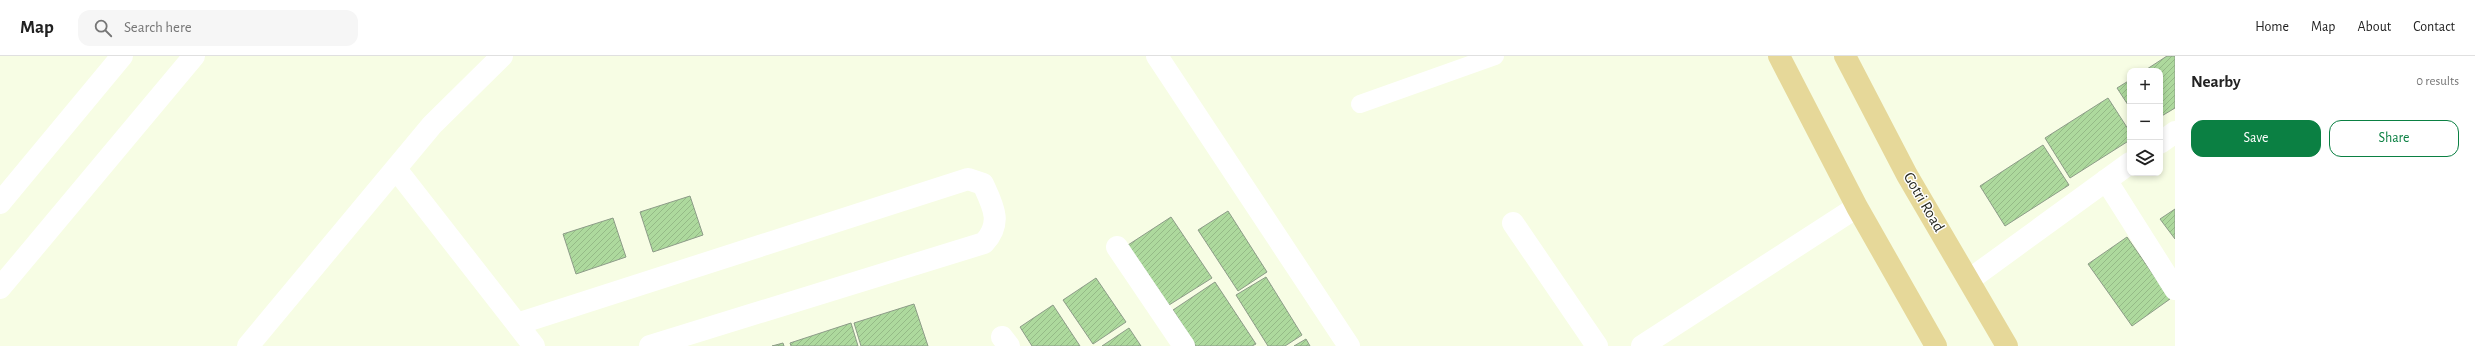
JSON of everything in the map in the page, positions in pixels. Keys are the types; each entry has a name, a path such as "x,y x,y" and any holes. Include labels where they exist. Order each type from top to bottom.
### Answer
{"main road":[{"path":"1779,56 1857,208 1936,346"},
{"name":"Gotri Road","path":"1846,56 1907,175 2007,346"}],"street":[{"path":"0,203 122,56"},
{"path":"248,346 432,125 502,56"},
{"path":"1157,56 1349,346"},
{"path":"0,288 189,58"},
{"path":"2163,141 2175,132"},
{"path":"1969,280 2127,165"},
{"path":"396,169 534,346"},
{"path":"517,324 968,179 983,184 995,217 993,233 984,242 650,346"},
{"path":"2106,180 2175,289"},
{"path":"1642,346 1857,208"},
{"path":"1512,223 1597,346"},
{"path":"1116,247 1184,346"}],"lane":[{"path":"1360,104 1495,56"}],"building":[{"path":"2167,56 2175,56 2175,108 2163,115 2163,68 2149,68"},
{"path":"2127,82 2127,103 2117,88"},
{"path":"2108,98 2127,127 2127,142 2070,178 2045,138"},
{"path":"2043,145 2069,185 2005,226 1980,186"},
{"path":"690,196 703,235 653,252 640,212"},
{"path":"2175,209 2175,239 2160,219"},
{"path":"1228,211 1267,272 1238,291 1198,230"},
{"path":"1171,217 1212,278 1169,305 1128,245"},
{"path":"613,218 626,257 576,274 563,234"},
{"path":"2127,237 2170,299 2132,326 2088,264"},
{"path":"1266,277 1302,335 1285,346 1268,346 1236,295"},
{"path":"1096,278 1126,322 1093,344 1063,300"},
{"path":"1215,282 1256,344 1252,346 1196,346 1173,310"},
{"path":"914,304 928,346 861,346 854,323"},
{"path":"1053,305 1080,346 1032,346 1020,327"},
{"path":"851,323 858,346 791,346 790,343"},
{"path":"1129,328 1141,346 1102,346"},
{"path":"1306,339 1310,346 1294,346"},
{"path":"783,343 784,346 772,346"}]}
